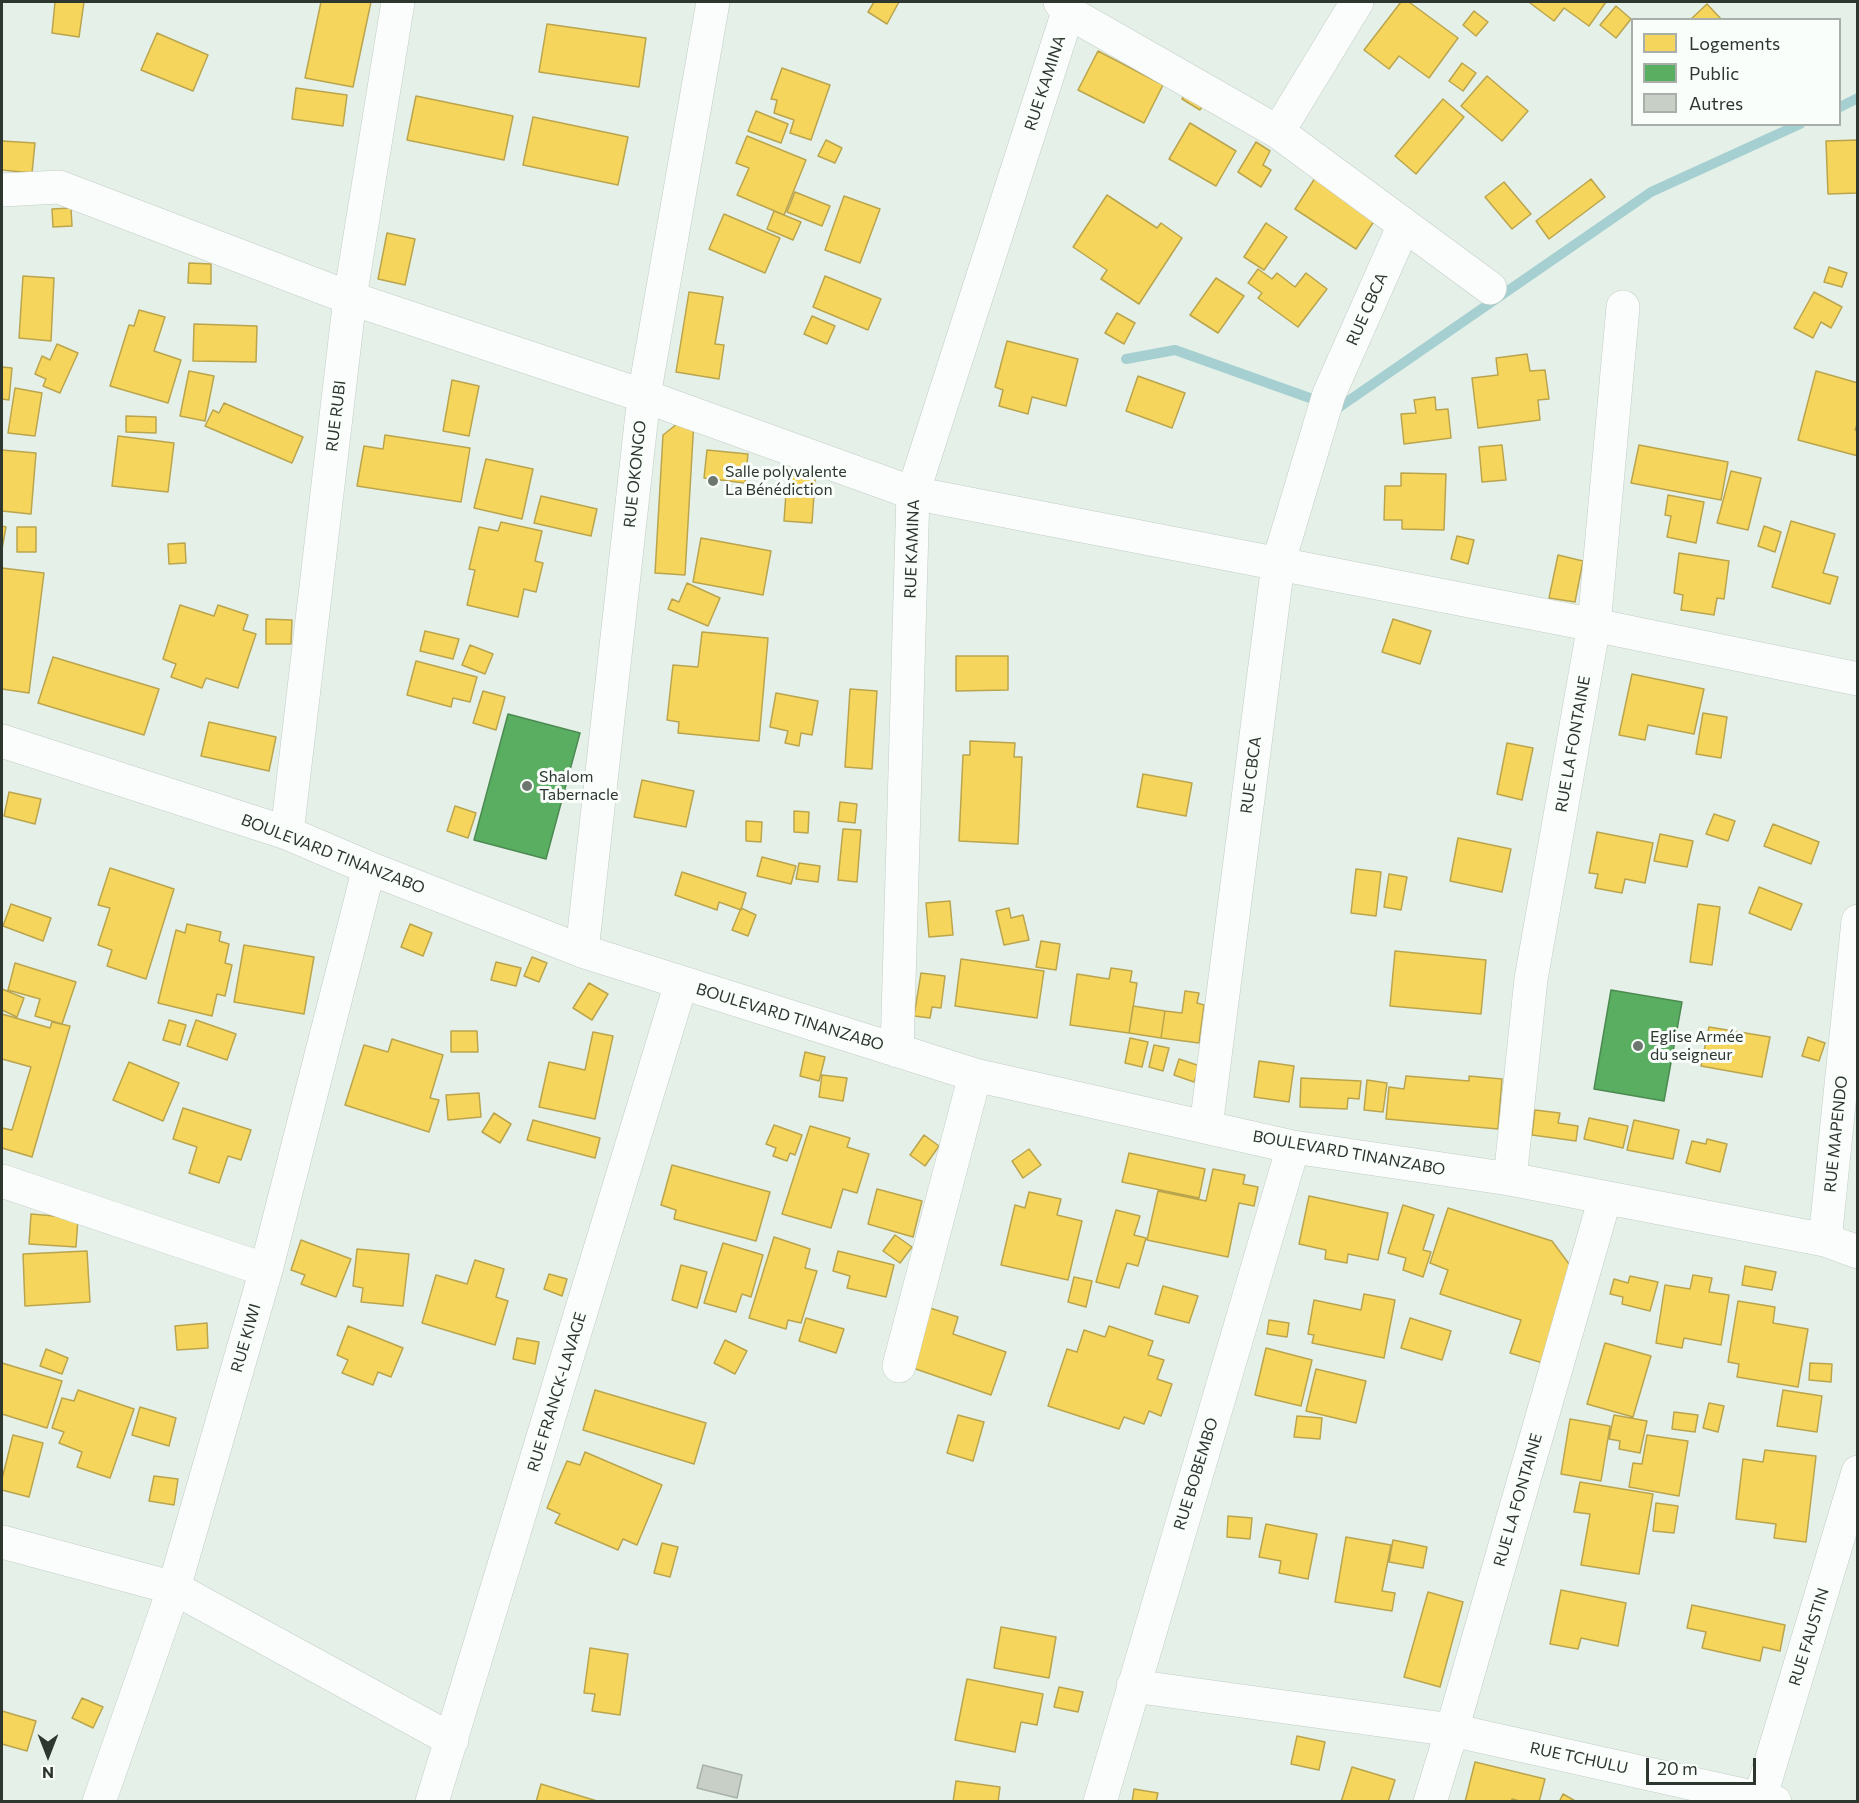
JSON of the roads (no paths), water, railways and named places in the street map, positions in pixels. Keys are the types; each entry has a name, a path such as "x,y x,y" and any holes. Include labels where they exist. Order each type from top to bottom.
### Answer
{"street":[{"name":"RUE RUBI","path":"288,833 350,298 398,2"},
{"name":"RUE OKONGO","path":"582,951 644,396 713,2"},
{"path":"1278,132 1357,2"},
{"path":"1064,7 1278,132 1490,288"},
{"name":"RUE KAMINA","path":"897,1051 913,493 1064,7"},
{"path":"2,190 59,187 350,298 644,396 913,493 1857,679"},
{"name":"RUE CBCA","path":"1206,1127 1278,564 1329,394 1404,225"},
{"name":"RUE LA FONTAINE","path":"1510,1179 1531,979 1594,626 1623,307"},
{"name":"BOULEVARD TINANZABO","path":"2,741 288,833 369,868 582,951 975,1075 1293,1147 1510,1179 1825,1240 1857,1252"},
{"name":"RUE KIWI","path":"99,1802 174,1588 266,1269 369,868"},
{"name":"RUE MAPENDO","path":"1825,1240 1857,921"},
{"name":"RUE FRANCK-LAVAGE","path":"432,1802 681,983"},
{"path":"899,1366 975,1075"},
{"name":"RUE BOBEMBO","path":"1100,1802 1293,1147"},
{"path":"2,1181 266,1269"},
{"name":"RUE LA FONTAINE","path":"1430,1802 1605,1198"},
{"name":"RUE FAUSTIN","path":"1765,1800 1857,1472"},
{"path":"2,1542 174,1588 452,1740"},
{"name":"RUE TCHULU","path":"1133,1686 1452,1730 1765,1800"}],"waterway":[{"path":"1841,106 1858,98"},
{"path":"1126,359 1175,350 1338,408 1651,192 1796,126"}],"place":[{"name":"Salle polyvalente La Bénédiction","path":"713,481"},
{"name":"Shalom Tabernacle","path":"527,786"},
{"name":"Eglise Armée du seigneur","path":"1638,1046"}]}
